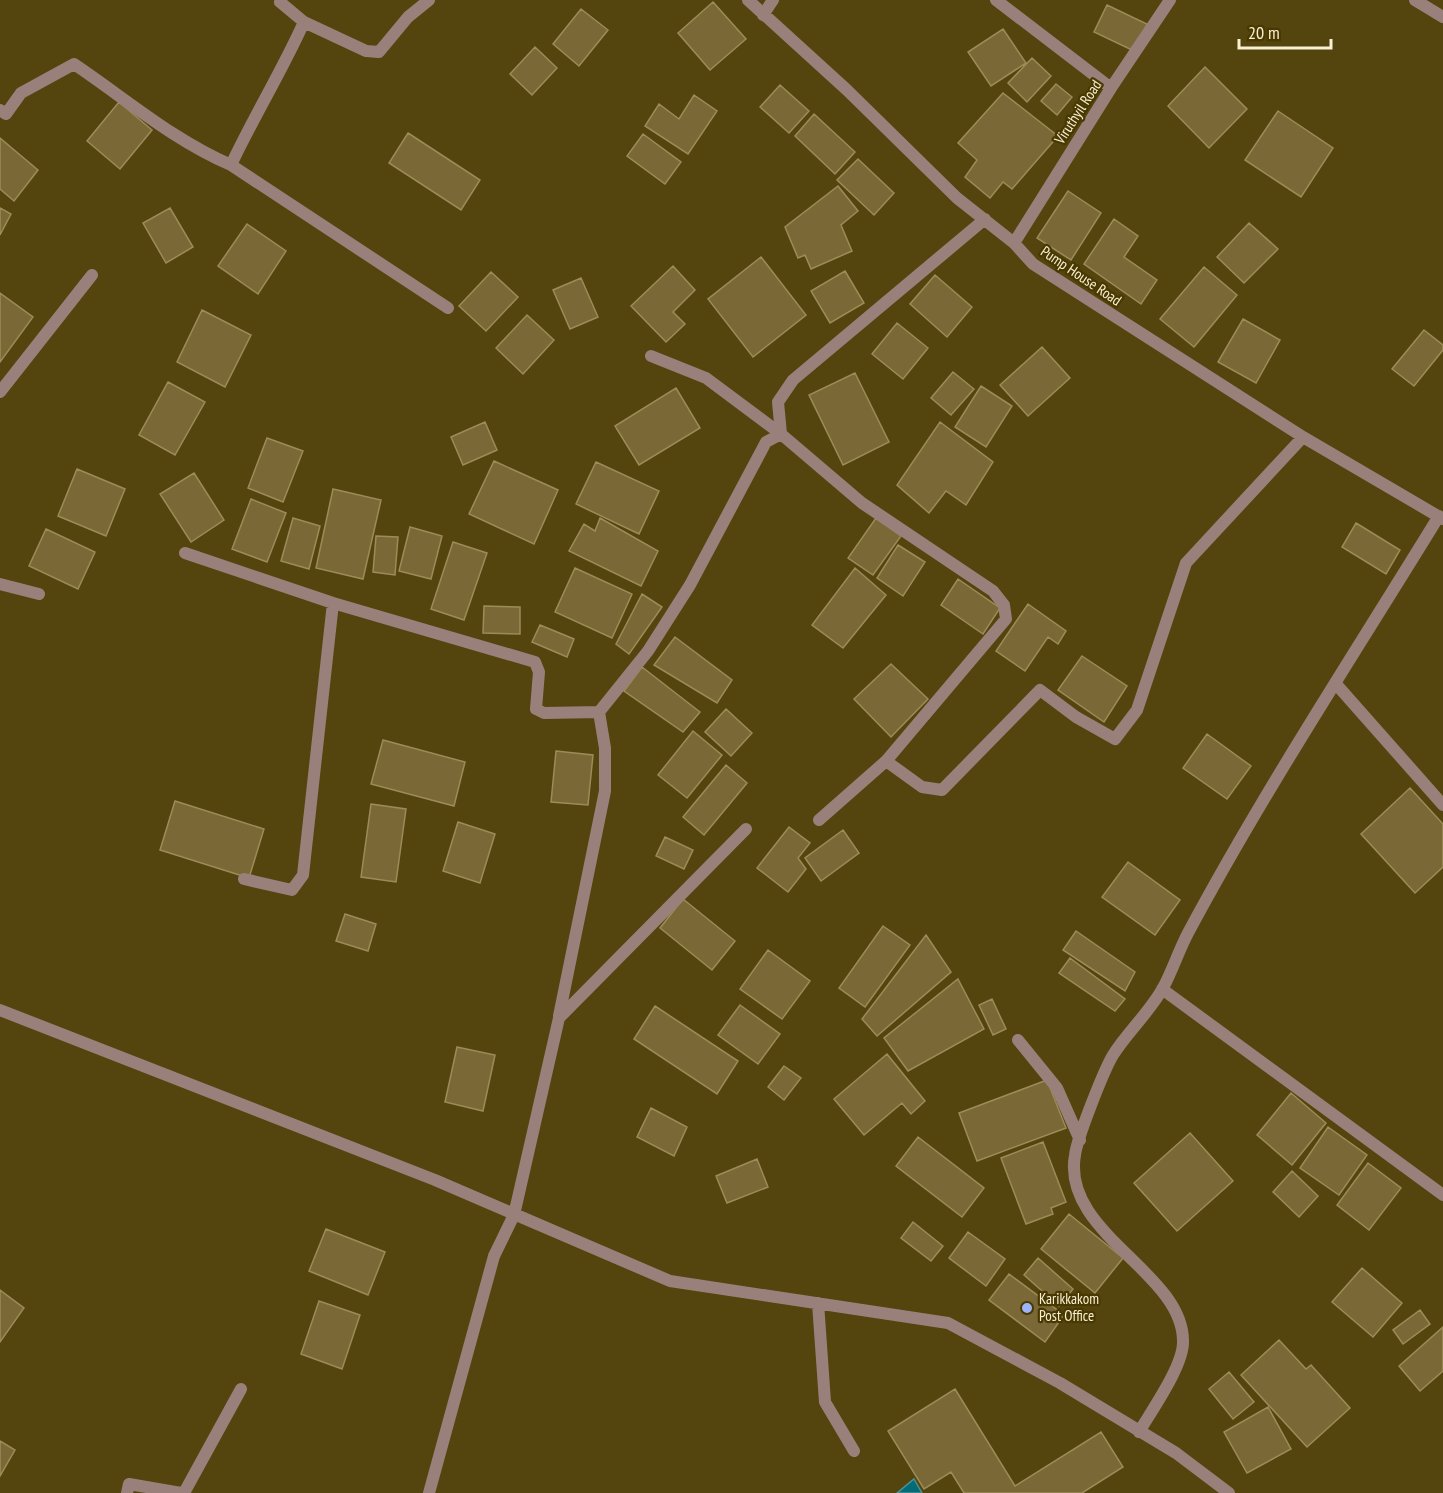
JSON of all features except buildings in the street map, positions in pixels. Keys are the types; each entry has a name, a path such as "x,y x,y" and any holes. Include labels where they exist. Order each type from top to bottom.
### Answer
{"street":[{"path":"281,0 280,2 304,22 366,51 379,52 408,17 429,0"},
{"name":"Pump House Road","path":"748,0 847,90 957,198 1014,243 1032,264 1303,437 1441,518"},
{"path":"764,15 773,0"},
{"path":"996,0 1111,88"},
{"name":"Viruthyil Road","path":"1014,243 1111,88 1170,0"},
{"path":"1415,0 1443,17"},
{"path":"231,165 250,123 284,68 304,22"},
{"path":"0,110 6,114 21,93 74,64 165,130 204,153 231,165 448,308"},
{"path":"781,434 778,402 793,380 985,219"},
{"path":"0,392 92,275"},
{"path":"651,356 706,378 781,434 862,503 993,591 1004,604 1006,619 996,633 886,761 819,820"},
{"path":"429,1493 494,1256 514,1215 559,1018 605,791 606,748 599,712 648,651 690,585 766,442 781,434"},
{"path":"886,761 922,787 942,790 1040,690 1076,717 1115,739 1137,710 1186,563 1303,437"},
{"path":"1139,1431 1178,1360 1184,1343 1180,1319 1167,1298 1089,1210 1073,1184 1075,1154 1112,1057 1162,989 1187,934 1336,684 1441,518"},
{"path":"185,553 333,603 535,662 539,672 537,709 544,713 599,712"},
{"path":"0,584 39,594"},
{"path":"244,879 292,890 303,875 333,603"},
{"path":"1336,684 1443,805"},
{"path":"559,1018 746,829"},
{"path":"1162,989 1443,1195"},
{"path":"0,1010 435,1180 670,1281 948,1323 1060,1383 1176,1453 1229,1493"},
{"path":"1018,1040 1057,1088 1080,1140"},
{"path":"818,1304 825,1402 854,1451"},
{"path":"127,1493 129,1484 183,1493 241,1389"}],"water":[{"path":"914,1479 922,1493 897,1493"}],"place":[{"name":"Karikkakom Post Office","path":"1027,1308"}]}
